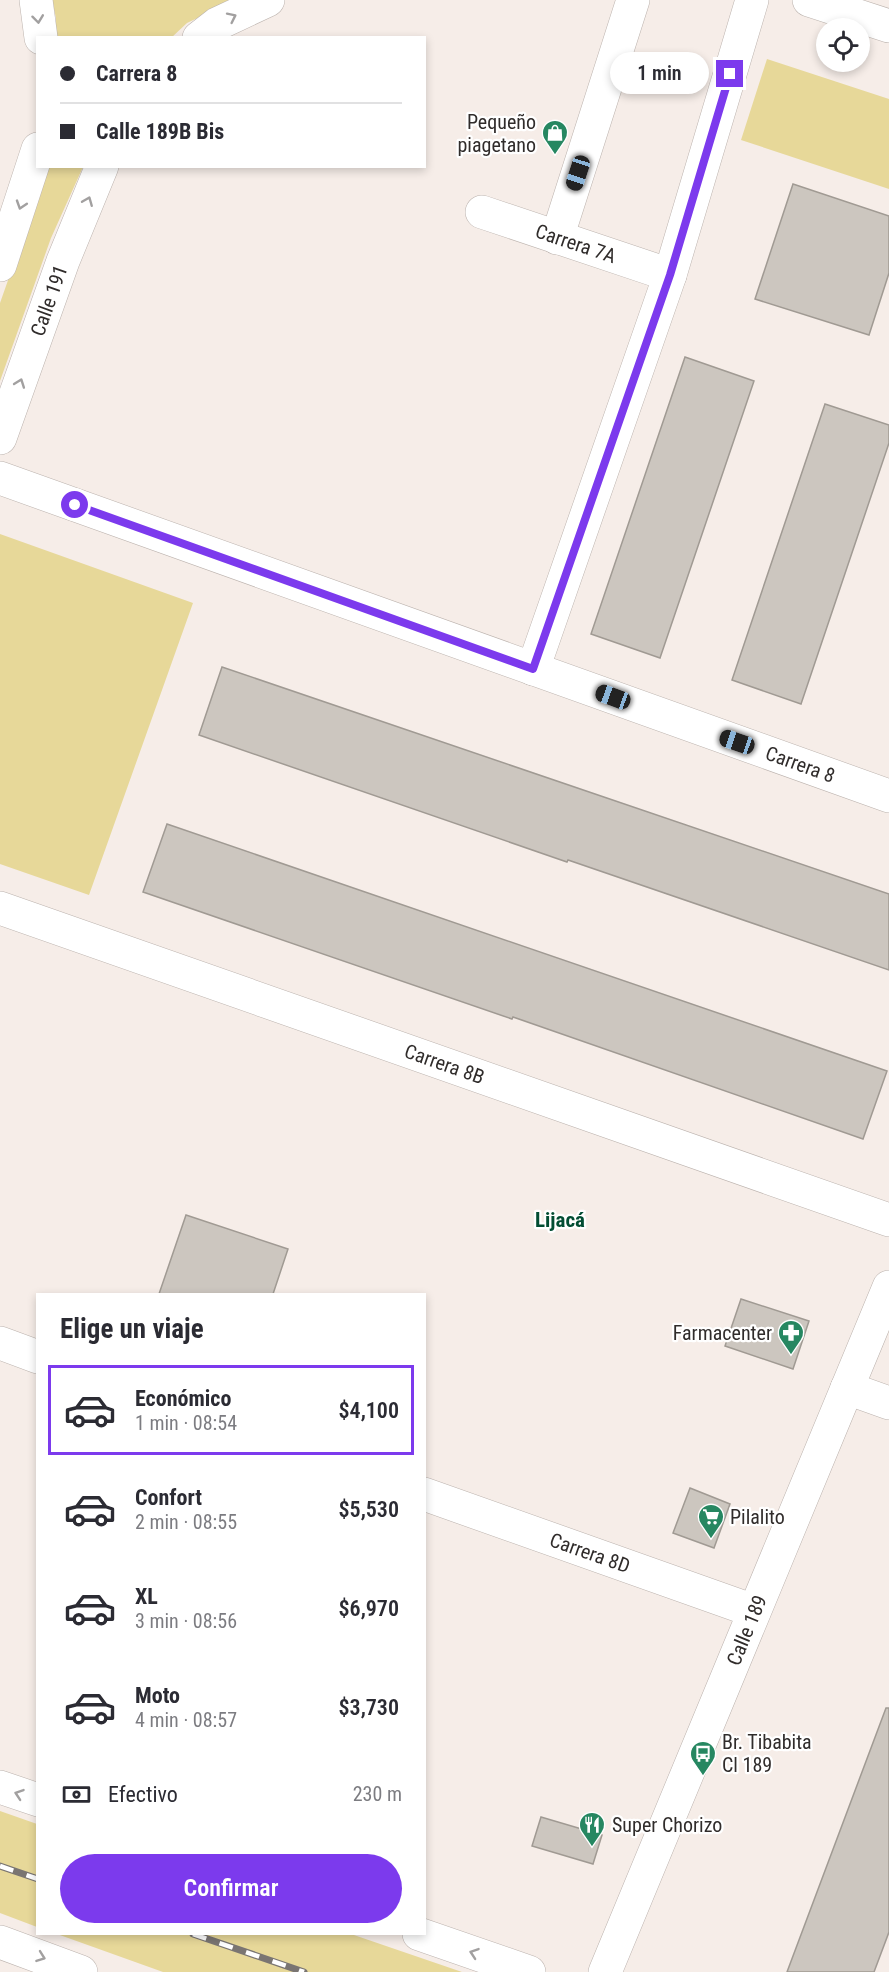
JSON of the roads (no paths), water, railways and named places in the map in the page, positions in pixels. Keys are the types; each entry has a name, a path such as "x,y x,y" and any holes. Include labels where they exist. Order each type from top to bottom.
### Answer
{"street":[{"path":"36,0 41,36"},
{"path":"202,36 218,24 268,0"},
{"path":"557,238 633,0"},
{"path":"533,669 670,275 752,0"},
{"path":"809,0 889,26"},
{"path":"0,265 36,155"},
{"name":"Calle 191","path":"0,438 63,261 101,168"},
{"name":"Carrera 7A","path":"482,212 670,275"},
{"name":"Carrera 8","path":"0,478 889,796"},
{"name":"Carrera 8B","path":"0,908 889,1220"},
{"name":"Calle 189","path":"604,1972 889,1287"},
{"path":"0,1343 36,1356"},
{"path":"847,1388 889,1403"},
{"name":"Carrera 8D","path":"426,1495 754,1611"},
{"path":"0,1787 36,1799"},
{"path":"422,1935 529,1972"},
{"path":"0,1942 81,1972"}],"railway":[{"path":"0,1866 36,1878"},
{"path":"196,1935 304,1972"}],"place":[{"name":"Pequeño piagetano","path":"555,156"},
{"name":"Farmacenter","path":"791,1356"},
{"name":"Pilalito","path":"711,1540"},
{"name":"Br. Tibabita Cl 189","path":"703,1777"},
{"name":"Super Chorizo","path":"592,1848"}],"district":[{"name":"Lijacá","path":"560,1220"}]}
